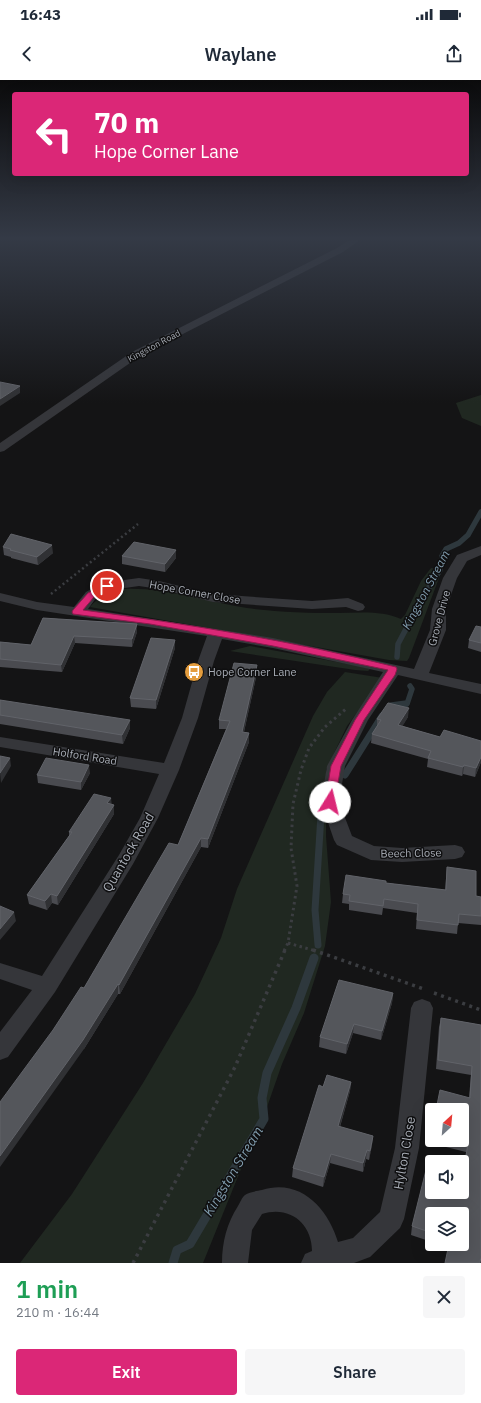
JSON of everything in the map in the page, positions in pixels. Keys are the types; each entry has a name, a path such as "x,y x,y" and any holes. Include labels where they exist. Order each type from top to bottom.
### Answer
{"street":[{"name":"Kingston Road","path":"0,448 136,354 257,292"},
{"name":"Grove Drive","path":"420,675 438,630 439,609 450,578 462,558 481,550"},
{"name":"Hope Corner Close","path":"76,612 91,595 107,586 139,582 159,585 213,598 246,601 312,605 352,601"},
{"path":"0,597 37,606 150,622 273,643 481,689"},
{"name":"Quantock Road","path":"0,1050 47,986 126,859 149,818 170,770 190,718 206,660 216,634"},
{"name":"Beech Close","path":"393,669 360,720 336,766 330,802 344,840 371,853 402,855 455,852"},
{"name":"Holford Road","path":"0,742 170,770"},
{"path":"0,971 47,986"},
{"name":"Hylton Close","path":"235,1263 235,1254 240,1226 254,1204 275,1198 292,1201 309,1211 318,1225 324,1242 320,1261 361,1248 391,1219 407,1148 422,1008"}],"path":[{"path":"37,606 138,524"},
{"path":"133,1263 235,1067 288,943 296,886 291,848 293,804 300,770 309,748 325,727 352,704"},
{"path":"288,943 329,955 481,1010"}],"shaded area":[{"path":"481,395 481,426 462,418 456,403"},
{"path":"431,568 442,570 407,661 389,660 90,607 101,597 113,590 139,589 154,590 258,609 304,612 378,613 401,619 405,615 421,581"},
{"path":"250,646 370,669 368,671 355,670 230,651"},
{"path":"345,672 383,678 347,726 326,770 326,836 331,902 325,946 304,1013 282,1064 259,1130 241,1169 203,1263 20,1263 72,1194 143,1083 195,994 221,938 237,889 313,716 327,692"}],"building":[{"path":"0,382 20,386 0,399"},
{"path":"11,534 52,545 37,557 10,550 11,549 3,547"},
{"path":"134,542 176,550 165,564 122,556"},
{"path":"43,618 137,624 132,639 74,636 61,665 0,659 0,642 31,645"},
{"path":"476,626 481,627 481,643 469,640"},
{"path":"151,638 175,640 156,700 130,698"},
{"path":"234,663 257,665 242,732 249,733 208,839 201,838 119,985 118,984 83,1040 0,1156 0,1102 53,1030 81,987 84,988 169,843 178,845 230,721 219,720"},
{"path":"0,700 130,720 122,735 0,715"},
{"path":"388,703 409,708 398,725 440,737 444,730 481,741 481,757 476,768 464,765 463,767 428,758 431,751 372,734 381,720 377,719"},
{"path":"0,756 10,758 0,773"},
{"path":"46,758 89,765 81,782 37,775"},
{"path":"94,794 111,798 107,803 114,805 57,896 51,894 45,901 27,895 72,832 69,832"},
{"path":"447,867 476,871 476,896 481,897 481,916 459,914 458,925 417,920 418,904 384,899 383,906 349,901 350,895 343,894 346,875 386,881 386,883 446,890"},
{"path":"0,906 14,912 0,929"},
{"path":"339,980 393,993 382,1031 354,1024 347,1044 320,1037"},
{"path":"441,1018 481,1025 480,1263 445,1263 448,1251 469,1251 469,1207 425,1207 425,1231 412,1226 425,1174 425,1199 469,1199 469,1155 466,1155 467,1147 469,1147 469,1103 437,1103 440,1090 470,1098 472,1066 438,1060"},
{"path":"327,1075 351,1082 338,1126 373,1136 370,1151 367,1150 363,1163 331,1154 324,1177 293,1168 319,1085 323,1087"}],"waterway":[{"name":"Kingston Stream","path":"397,657 398,644 423,597 440,570 442,556 446,549 459,543 468,535 481,512"},
{"name":"Kingston Stream","path":"399,705 407,704 412,689 410,686"},
{"name":"Kingston Stream","path":"399,705 405,704"},
{"name":"Kingston Stream","path":"390,706 399,705"},
{"name":"Kingston Stream","path":"345,775 382,716"},
{"name":"Kingston Stream","path":"318,945 315,910 322,799"},
{"name":"Kingston Stream","path":"173,1263 177,1250 190,1244 264,1119 262,1098 267,1073 296,1008 314,958"}],"place":[{"name":"Hope Corner Lane","path":"194,672"}],"route":[{"path":"107,586 91,595 76,612 150,622 273,643 393,669 360,720 336,766 330,802"}]}
